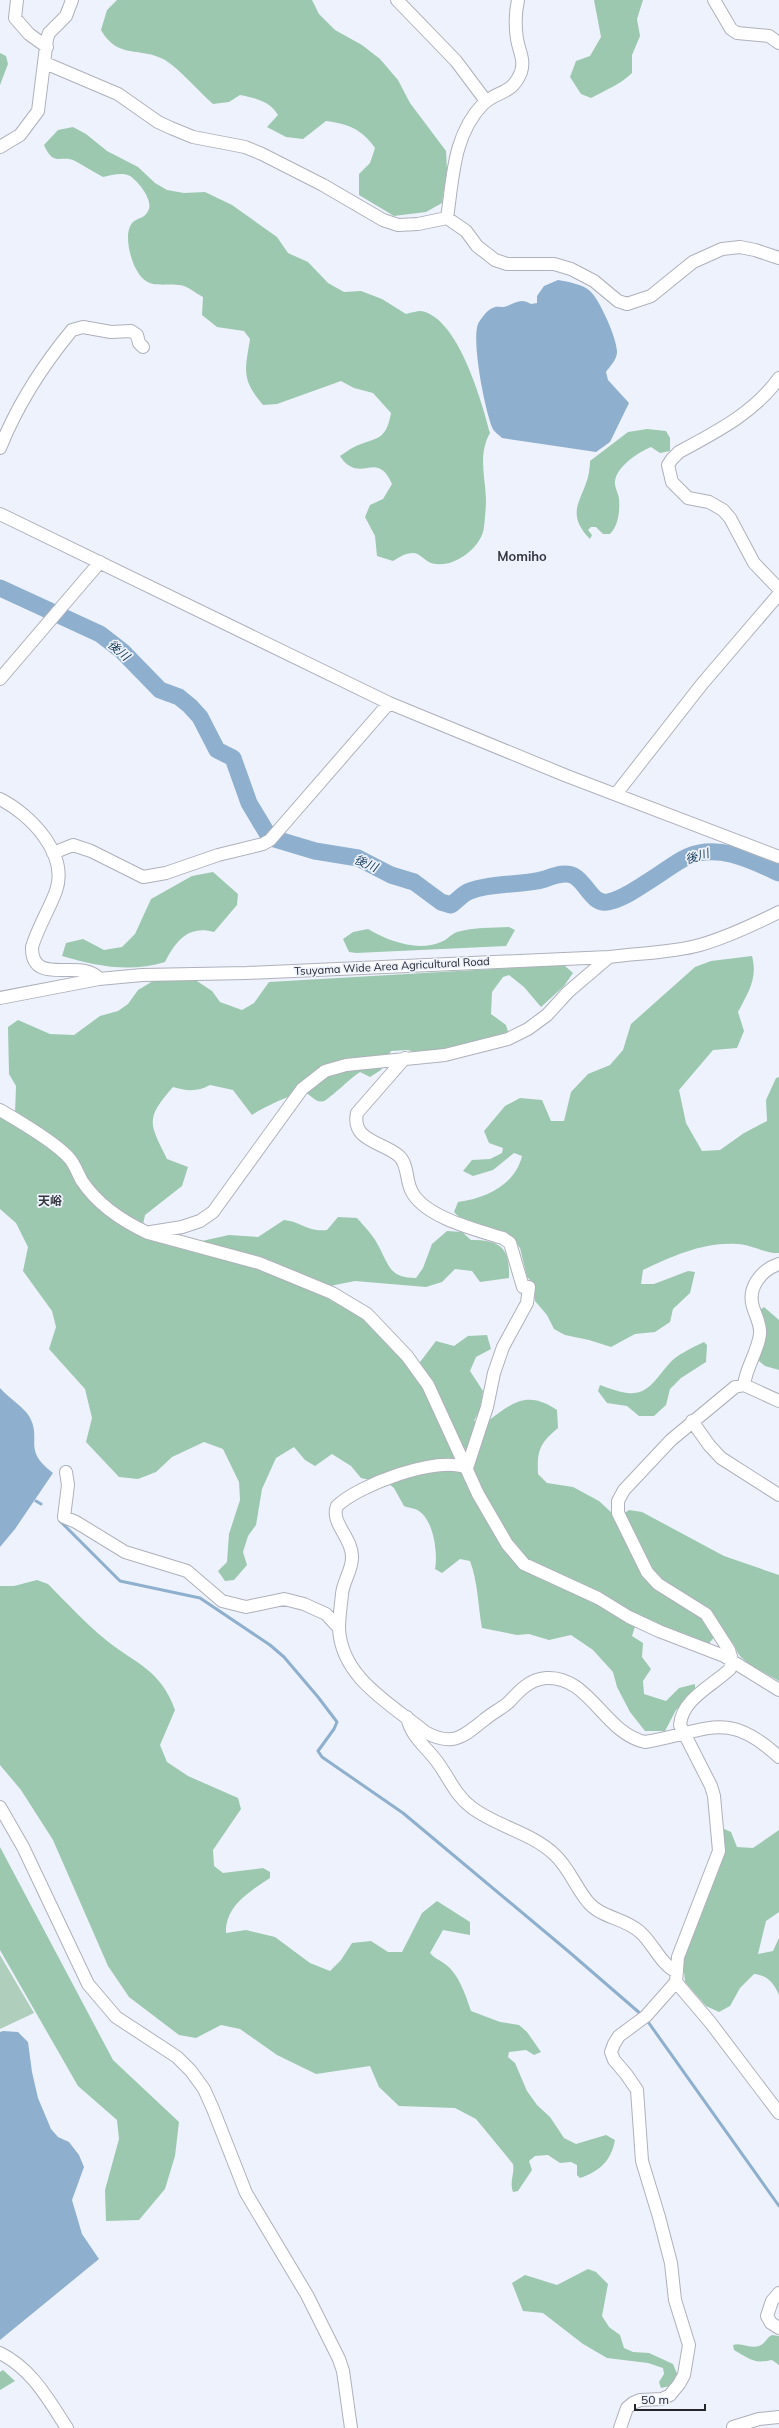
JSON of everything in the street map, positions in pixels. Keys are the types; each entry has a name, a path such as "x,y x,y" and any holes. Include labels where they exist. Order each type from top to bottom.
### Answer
{"street":[{"path":"17,0 15,18 29,34 47,47"},
{"path":"0,147 20,135 38,111 49,33 62,23 72,0"},
{"path":"397,0 456,61 486,101"},
{"path":"447,218 461,135 471,118 486,101 512,88 522,70 522,57 518,42 515,18 518,0"},
{"path":"714,0 731,29 744,35 769,36 779,43"},
{"path":"45,63 118,94 158,122 171,128 193,137 245,147 262,154 323,185 383,220 398,225 418,224 447,218 466,231 480,249 495,260 507,264 554,264 571,269 594,281 618,301 627,304 651,296 693,262 722,249 740,247 779,258"},
{"path":"0,448 12,419 21,404 72,330 83,327 111,332 131,331 137,335 139,343 143,347"},
{"path":"779,378 760,401 744,413 679,452 668,465 672,482 688,498 709,502 723,510 730,518 754,563 779,589"},
{"path":"0,514 390,703 616,794 779,857"},
{"path":"0,679 100,562"},
{"path":"616,794 702,684 779,594"},
{"path":"53,853 73,845 90,851 142,877 166,873 218,855 263,844 272,837 390,703"},
{"path":"0,799 22,812 34,824 53,853 58,879 56,890 36,934 32,956 38,965 50,970 81,970 95,974 99,979"},
{"name":"Tsuyama Wide Area Agricultural Road","path":"0,998 99,979 142,975 247,973 609,956 699,945 734,934 779,912"},
{"path":"148,1232 182,1227 200,1221 213,1212 302,1089 325,1071 346,1065 445,1055 508,1039 528,1029 547,1015 568,992 609,956"},
{"path":"405,1058 357,1113 355,1122 356,1128 365,1137 401,1157 411,1191 416,1198 443,1218 503,1238 510,1243 526,1287 527,1303 503,1347 494,1373 487,1407 466,1468"},
{"path":"0,1110 58,1148 70,1159 82,1181 104,1206 123,1220 148,1232 259,1263 332,1293 367,1314 407,1356 428,1385 490,1516 516,1556 524,1564 598,1598 629,1618 732,1660 779,1690"},
{"path":"744,1385 760,1334 760,1324 752,1306 756,1281 761,1274 779,1264"},
{"path":"620,2428 627,2408 633,2403 640,2400 662,2399 670,2395 684,2376 689,2345 675,2300 671,2263 642,2162 637,2090 614,2060 611,2052 619,2036 643,2018 676,1977 678,1957 719,1851 712,1786 680,1725 681,1714 687,1705 730,1669 732,1660 729,1650 706,1614 658,1584 647,1572 618,1513 618,1501 624,1490 692,1421 732,1389 744,1385 779,1401"},
{"path":"692,1421 709,1445 721,1458 779,1495"},
{"path":"466,1468 451,1464 400,1474 357,1492 337,1506 335,1517 350,1541 353,1560 342,1593 339,1628 347,1658 360,1680 407,1717 437,1738 462,1737 503,1707 522,1688 548,1678 576,1686 609,1720 634,1740 645,1742 684,1735 712,1727 723,1726 735,1728 750,1734 762,1741 779,1757"},
{"path":"66,1472 68,1485 64,1517 67,1520 76,1522 125,1552 187,1571 212,1594 233,1605 257,1606 284,1599 315,1607 326,1614 339,1628"},
{"path":"407,1717 411,1732 439,1764 461,1798 482,1814 520,1832 550,1850 565,1867 588,1903 599,1911 640,1932 665,1962 779,2113"},
{"path":"0,1807 23,1847 88,1984 116,2016 177,2057 204,2089 246,2193 307,2295 339,2358 343,2371 351,2428"},
{"path":"779,2293 772,2301 767,2316 771,2323 779,2328"},
{"path":"0,2353 22,2366 39,2386 67,2428"},
{"path":"733,2427 760,2419 779,2417"}],"green space":[{"path":"117,0 312,0 319,14 335,30 362,45 380,59 398,80 410,103 446,151 447,170 442,203 426,212 394,216 359,195 359,174 370,163 375,148 365,136 354,128 326,121 303,139 286,137 267,127 278,115 271,106 266,103 240,95 229,102 213,104 177,69 165,60 156,56 122,49 115,45 101,30 107,10"},
{"path":"594,0 643,0 637,19 640,36 632,55 632,73 617,84 591,98 581,94 570,77 576,61 590,56 601,37"},
{"path":"0,53 6,56 8,64 0,85"},
{"path":"73,127 86,134 107,151 138,167 155,183 167,190 184,193 205,192 232,205 277,237 288,253 308,262 328,283 344,292 361,291 382,299 406,314 421,311 434,317 446,328 457,344 474,382 490,433 486,441 483,457 486,499 484,527 478,542 465,556 448,563 439,564 431,563 416,553 405,554 393,561 377,556 375,536 365,517 370,505 383,499 392,484 382,470 372,467 360,469 354,468 347,464 340,456 354,447 380,437 386,429 391,413 373,393 354,388 341,381 277,404 263,405 251,388 246,374 250,339 244,331 217,327 202,315 203,297 181,285 160,285 149,283 140,276 136,269 128,245 128,232 133,222 144,216 149,209 149,200 141,186 130,176 117,174 103,177 75,161 70,159 55,158 48,152 44,145 58,130"},
{"path":"647,429 666,431 670,438 670,451 660,453 651,447 629,460 624,465 615,481 615,486 619,497 619,514 615,527 610,534 603,534 596,527 591,527 588,530 592,535 590,539 581,528 577,519 577,510 589,473 590,461 628,432"},
{"path":"213,872 238,894 237,905 214,932 205,930 197,931 184,936 178,941 165,962 126,968 88,963 62,956 66,943 83,939 104,950 122,947 135,934 151,899 192,876"},
{"path":"509,927 515,930 506,946 356,953 349,952 343,939 353,932 368,929 385,938 403,944 423,946 441,942 463,930"},
{"path":"752,956 754,964 753,978 738,1012 744,1031 737,1048 713,1050 679,1090 686,1123 702,1151 720,1150 744,1133 767,1121 766,1100 776,1078 779,1077 779,1253 768,1252 742,1244 724,1244 712,1245 677,1255 643,1270 641,1284 654,1284 688,1271 695,1272 690,1293 673,1309 670,1322 655,1332 635,1334 611,1347 589,1340 565,1335 554,1329 547,1315 535,1301 532,1282 527,1277 520,1248 510,1235 459,1217 454,1212 458,1202 489,1193 506,1182 513,1175 522,1156 514,1153 493,1170 473,1176 463,1171 472,1160 490,1159 502,1153 503,1148 489,1143 484,1131 505,1106 520,1098 542,1100 551,1121 564,1121 571,1092 588,1074 610,1065 623,1050 631,1024 695,967 711,961"},
{"path":"564,965 573,973 564,986 541,1007 524,987 509,975 503,977 492,992 491,1014 506,1025 508,1032 495,1040 452,1050 417,1053 408,1050 391,1051 381,1070 370,1077 360,1072 331,1096 321,1102 305,1093 301,1093 278,1101 252,1115 233,1090 210,1085 201,1089 192,1090 173,1087 154,1114 154,1129 156,1137 167,1159 188,1167 182,1186 145,1215 141,1234 184,1249 202,1241 229,1235 258,1237 284,1220 314,1230 327,1230 338,1217 357,1218 374,1238 391,1269 400,1276 416,1278 423,1268 432,1244 447,1231 462,1232 471,1240 490,1242 502,1248 508,1259 509,1278 480,1282 472,1271 455,1269 442,1282 426,1287 355,1281 330,1286 330,1300 360,1315 414,1370 436,1341 454,1346 468,1336 487,1335 491,1349 476,1357 470,1371 483,1391 480,1409 474,1421 487,1422 505,1409 520,1401 537,1401 557,1410 558,1428 543,1443 538,1459 538,1474 547,1483 573,1487 599,1501 613,1514 620,1516 629,1510 642,1512 724,1556 779,1575 779,1681 747,1662 739,1655 729,1639 716,1635 707,1646 637,1620 632,1636 643,1643 642,1657 651,1669 643,1681 644,1694 666,1701 679,1688 695,1684 695,1693 676,1710 665,1731 645,1731 630,1712 617,1687 613,1672 593,1650 571,1635 549,1640 529,1634 517,1635 482,1628 473,1569 470,1561 460,1559 442,1573 435,1569 436,1555 434,1538 424,1516 417,1510 404,1506 394,1488 384,1480 375,1481 361,1478 351,1466 332,1454 315,1466 305,1460 294,1447 276,1458 262,1489 256,1525 248,1536 243,1552 247,1565 234,1580 225,1581 218,1571 227,1562 229,1534 240,1500 239,1482 223,1449 204,1442 172,1457 156,1472 138,1479 119,1477 86,1442 92,1418 85,1389 49,1349 56,1327 52,1311 23,1271 28,1247 16,1223 0,1209 0,1116 15,1113 16,1086 9,1074 8,1027 18,1020 50,1034 74,1035 100,1016 118,1011 128,1004 138,990 153,981 191,977 212,991 220,1002 242,1010 254,1003 269,982"},
{"path":"764,1307 779,1320 779,1370 765,1366 759,1361 765,1330 764,1317 760,1310"},
{"path":"704,1342 707,1345 706,1362 681,1378 670,1389 666,1405 654,1416 639,1416 627,1406 607,1403 598,1391 600,1385 617,1391 634,1393 641,1392 656,1380 672,1361"},
{"path":"37,1580 48,1584 83,1620 117,1649 138,1662 155,1676 162,1685 175,1710 160,1745 167,1762 188,1776 238,1798 241,1809 213,1850 214,1866 223,1873 263,1868 270,1872 270,1878 247,1894 234,1907 227,1923 226,1933 246,1930 275,1937 310,1963 330,1971 341,1960 352,1943 371,1941 388,1952 402,1952 422,1913 437,1901 470,1922 470,1935 443,1930 430,1953 450,1968 454,1973 467,1999 471,2011 500,2022 519,2025 527,2032 541,2052 534,2055 526,2050 509,2052 508,2057 515,2063 527,2091 537,2105 550,2117 564,2138 576,2144 606,2135 615,2140 611,2154 604,2164 593,2172 580,2178 577,2175 577,2165 571,2162 560,2163 548,2155 535,2156 529,2161 532,2170 518,2191 513,2192 513,2164 476,2119 455,2108 399,2106 379,2087 370,2066 316,2074 277,2055 240,2029 221,2025 196,2038 179,2035 129,1997 108,1966 53,1840 21,1790 0,1765 0,1586 14,1586"},
{"path":"722,1828 731,1832 737,1847 753,1848 779,1830 779,1912 766,1921 758,1954 773,1951 779,1938 779,1995 770,1980 763,1976 754,1974 740,1988 730,2006 719,2012 706,2006 685,1982 683,1961 716,1877 723,1850"},
{"path":"0,1847 113,2060 179,2122 175,2156 165,2189 139,2220 106,2221 105,2190 119,2139 117,2120 78,2086 0,1950"},
{"path":"0,1955 34,2013 0,2029"},
{"path":"588,2269 596,2272 608,2284 602,2316 609,2327 620,2335 624,2348 633,2352 649,2353 673,2364 678,2376 670,2386 661,2388 659,2382 664,2374 663,2368 648,2363 607,2358 583,2344 543,2313 523,2311 512,2283 525,2275 557,2285"},
{"path":"772,2335 779,2336 779,2365 772,2360 752,2360 734,2350 733,2345 736,2344 752,2347 759,2346"},
{"path":"3,2370 15,2381 0,2390 0,2372"}],"water":[{"path":"558,280 575,284 590,291 603,311 612,330 617,347 617,353 613,363 606,372 608,380 629,403 610,442 596,452 502,438 493,428 482,390 476,342 479,322 488,311 495,307 505,307 522,301 531,304 537,303 537,296 544,286"},
{"path":"0,1388 29,1416 33,1424 35,1451 43,1465 53,1473 15,1529 0,1547"},
{"path":"0,2032 18,2032 28,2042 32,2072 38,2098 51,2129 58,2137 69,2142 79,2155 84,2167 72,2200 82,2234 99,2259 0,2340"}],"waterway":[{"name":"後川","path":"0,588 100,634 122,651 160,690 179,697 190,706 200,717 217,750 233,758 249,803 267,833 275,839 315,851 358,858 391,875 414,882 441,902 451,905 465,893 479,888 527,883 560,874 574,876 582,883 593,897 602,902 608,902 619,899 677,862 699,853 722,852 757,863 779,873"},
{"path":"36,1501 41,1504"},
{"path":"60,1521 120,1581 200,1598 270,1645 284,1657 337,1722 334,1729 318,1751 322,1757 403,1813 642,2015"},
{"path":"646,2019 779,2206"}],"district":[{"name":"Momiho","path":"522,556"},
{"name":"天峪","path":"50,1200"}]}
